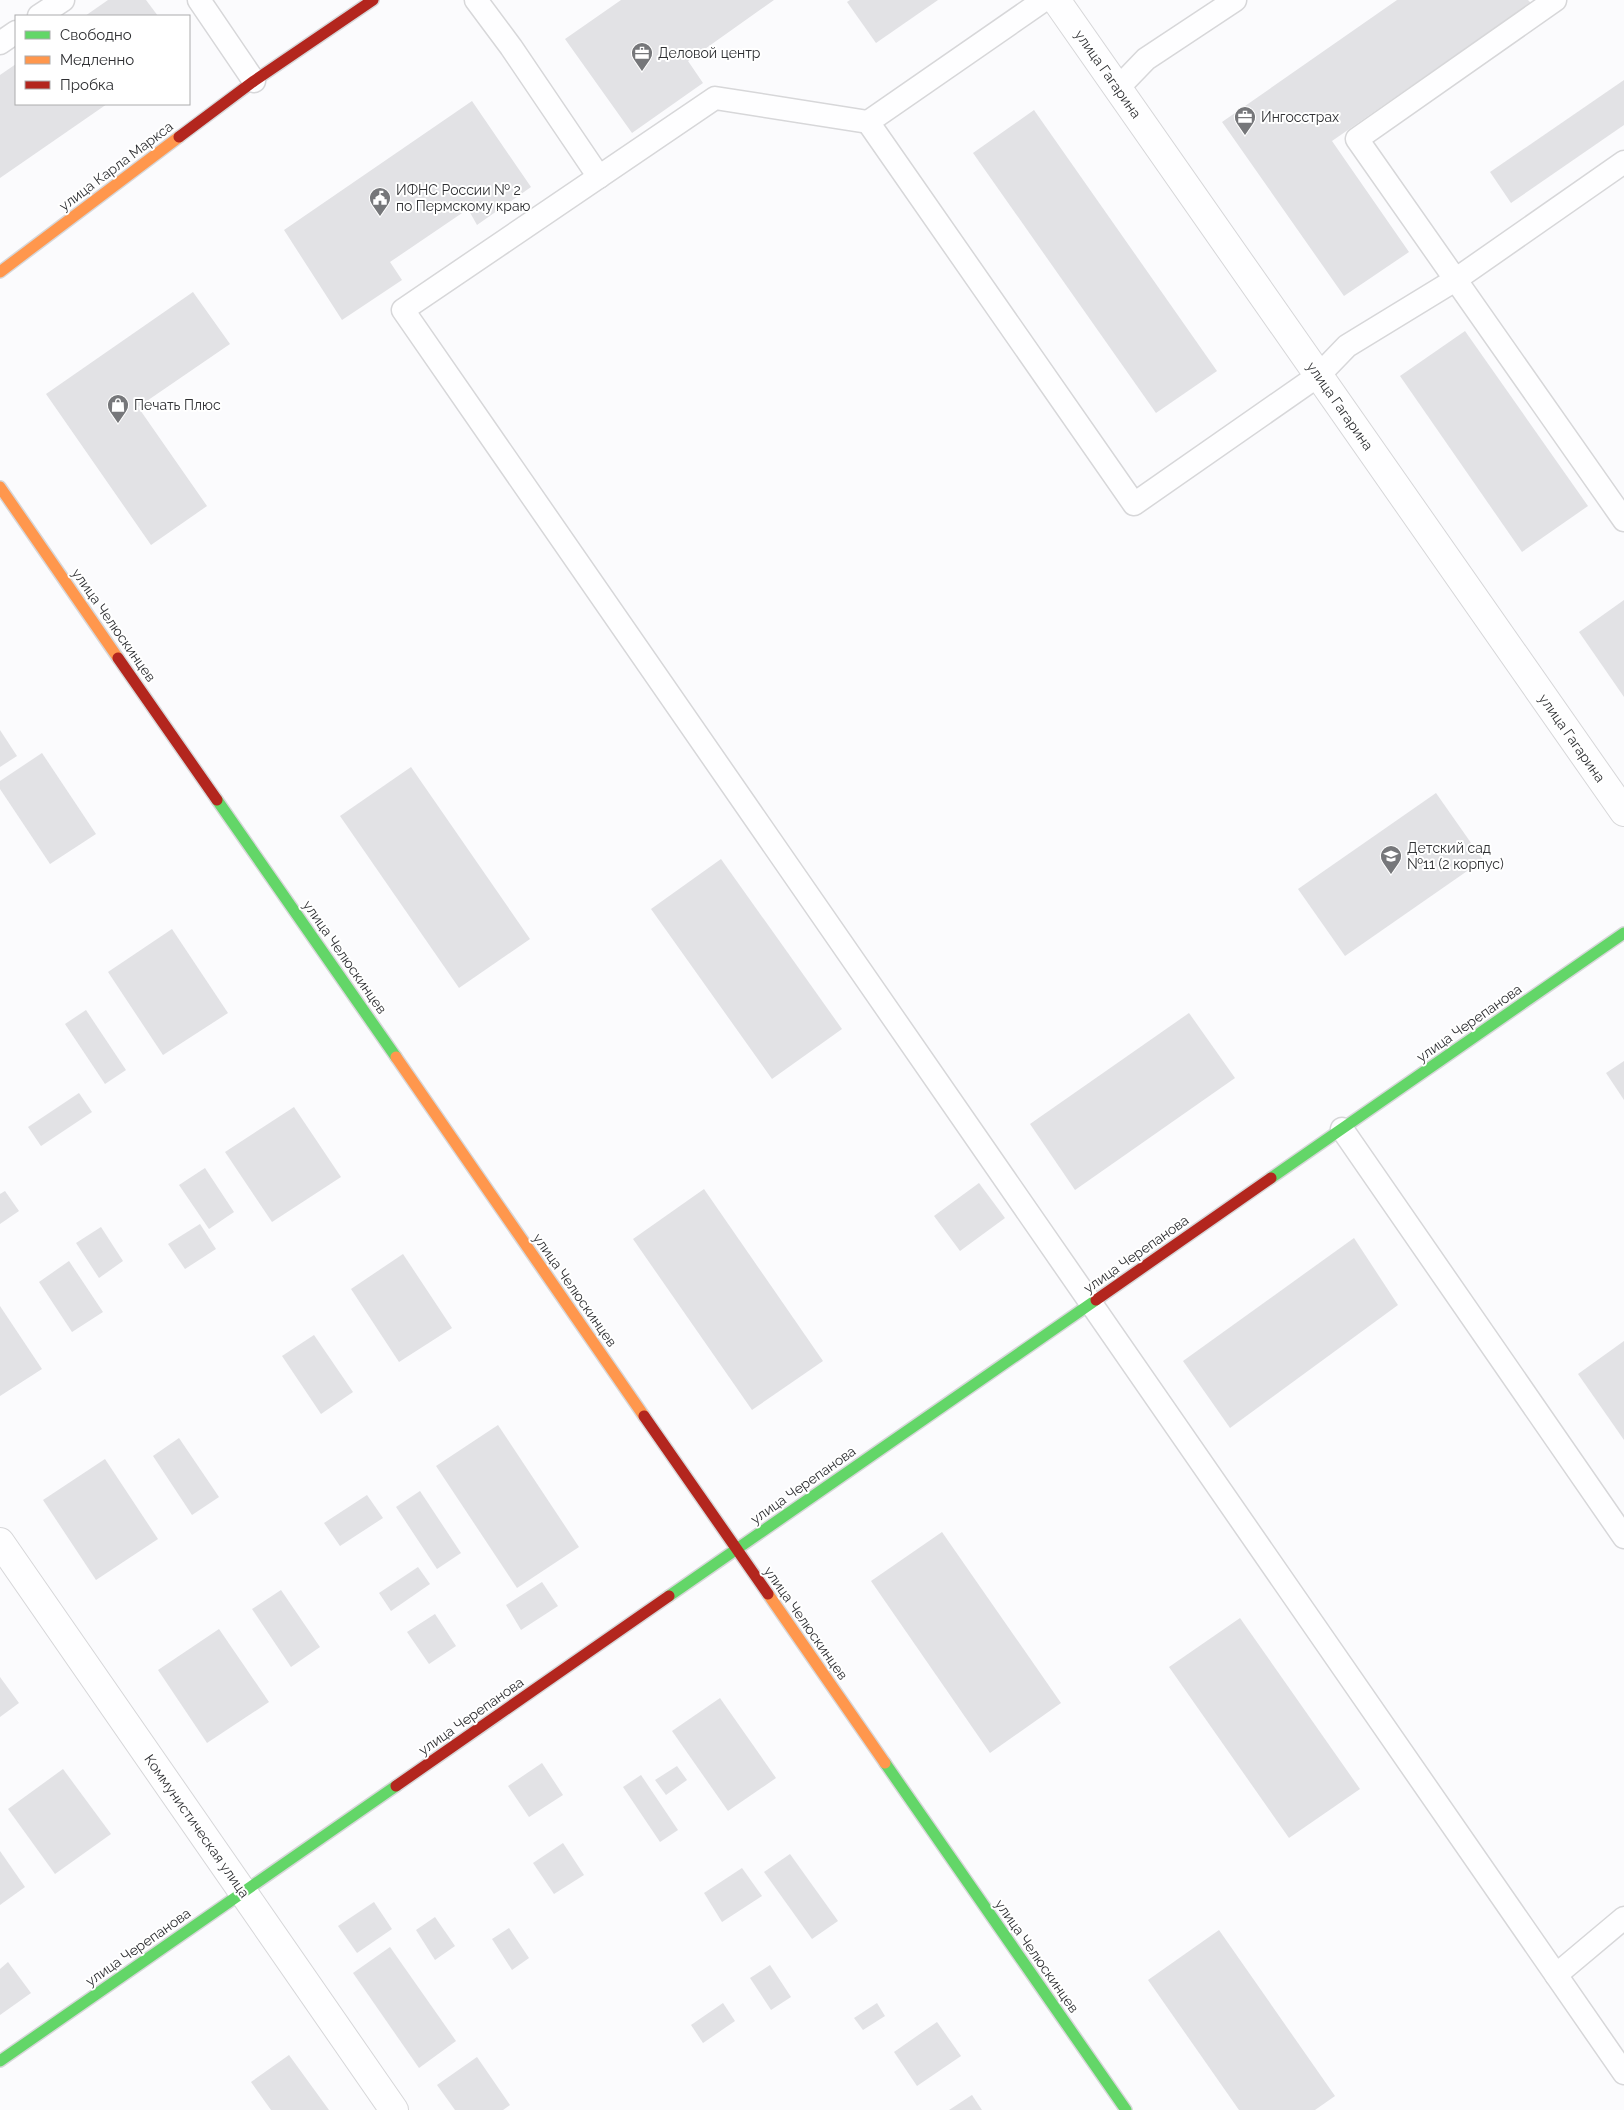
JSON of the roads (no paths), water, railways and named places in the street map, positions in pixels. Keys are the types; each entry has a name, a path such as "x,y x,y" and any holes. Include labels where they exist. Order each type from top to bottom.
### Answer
{"street":[{"name":"улица Карла Маркса","path":"0,272 254,81 373,0"},
{"name":"улица Гагарина","path":"1056,1 1624,812"},
{"name":"улица Челюскинцев","path":"0,487 1126,2110"},
{"name":"улица Черепанова","path":"0,2061 1624,933"},
{"name":"Коммунистическая улица","path":"0,1542 394,2110"}],"lane":[{"path":"41,15 63,0"},
{"path":"199,0 254,81"},
{"path":"476,0 599,177"},
{"path":"1118,88 1146,59 1235,0"},
{"path":"1555,0 1357,139 1624,520"},
{"path":"1056,1 868,122 715,98 403,310 1624,2073"},
{"path":"0,43 15,33"},
{"path":"868,122 1134,504 1319,375 1347,346 1456,280 1624,162"},
{"path":"1342,1129 1624,1537"},
{"path":"1556,1975 1624,1918"}],"place":[{"name":"Деловой центр","path":"642,72"},
{"name":"Ингосстрах","path":"1245,136"},
{"name":"ИФНС России № 2 по Пермскому краю","path":"380,217"},
{"name":"Печать Плюс","path":"118,424"},
{"name":"Детский сад №11 (2 корпус)","path":"1391,875"}]}
